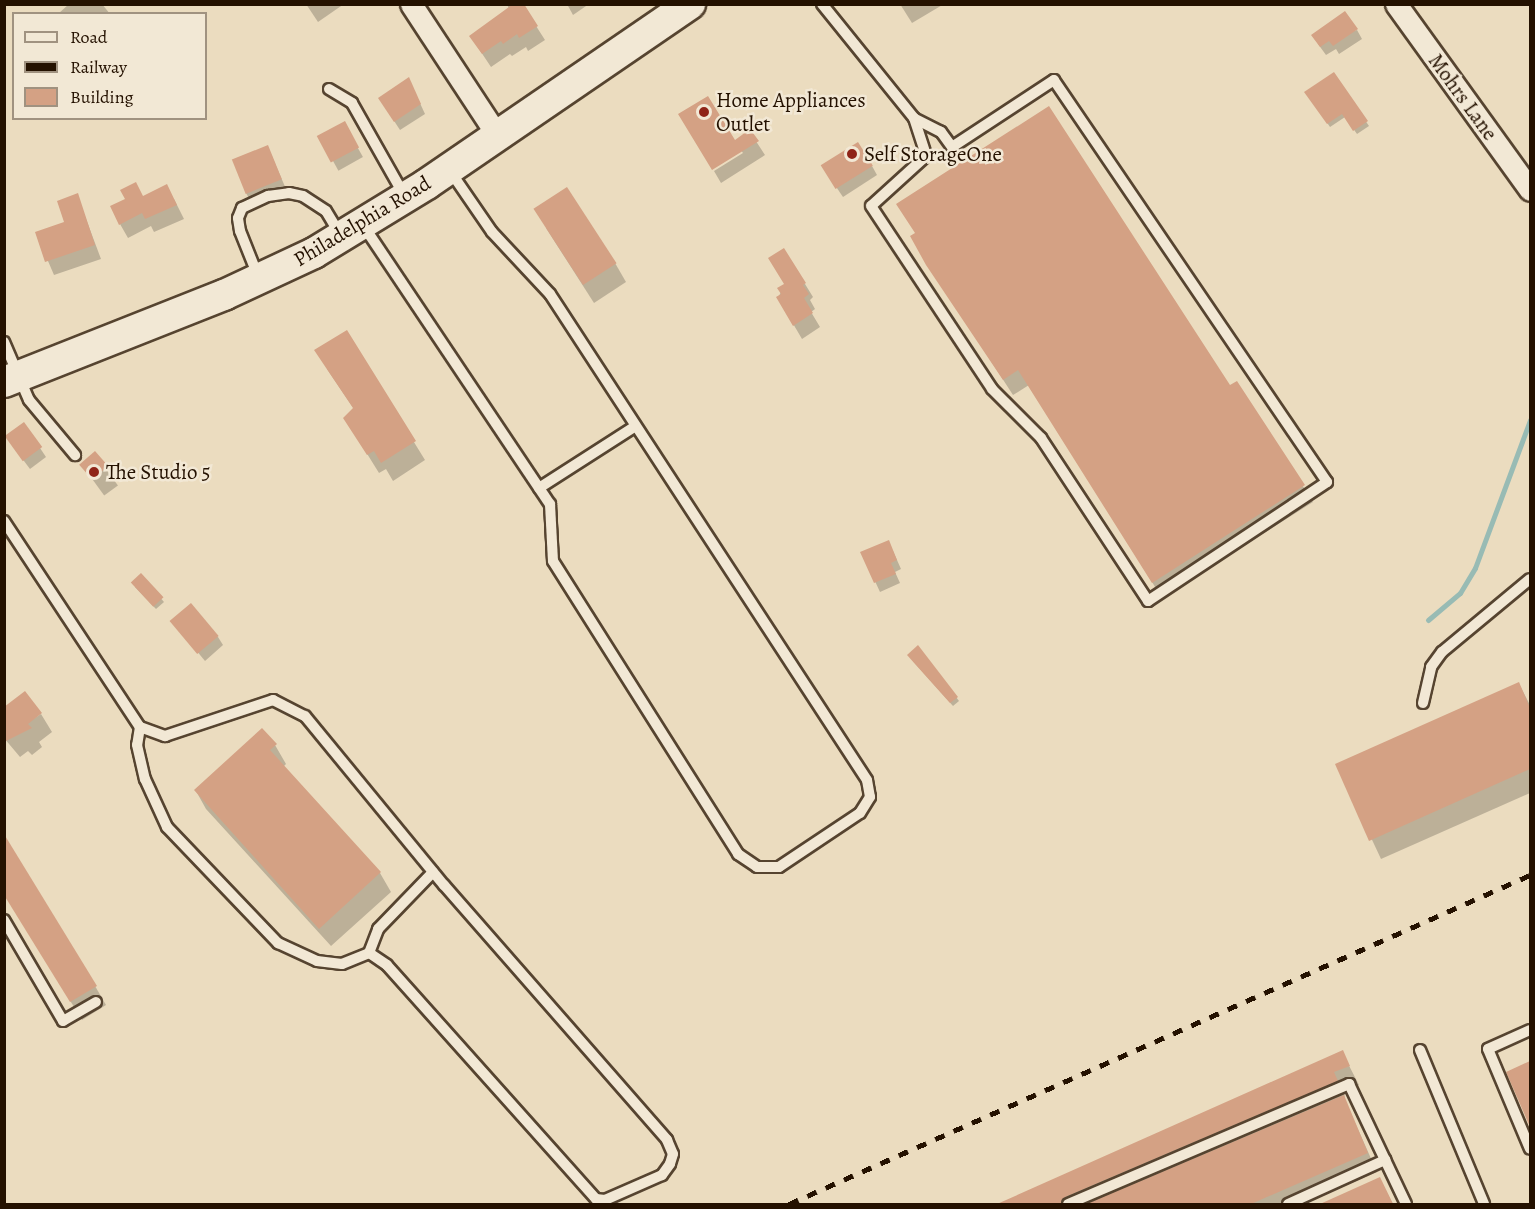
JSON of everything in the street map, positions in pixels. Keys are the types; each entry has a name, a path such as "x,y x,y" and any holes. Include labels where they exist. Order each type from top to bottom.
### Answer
{"main road":[{"name":"Philadelphia Road","path":"12,379 259,279 352,230 405,198 690,4"}],"street":[{"path":"411,4 497,135"},
{"name":"Mohrs Lane","path":"1396,4 1530,190"}],"lane":[{"path":"822,4 914,118 926,156 871,206 992,389 1041,438 1148,601 1328,482 1054,80 952,147 941,132 914,118"},
{"path":"329,88 352,103 405,198"},
{"path":"259,279 240,231 237,218 242,208 268,196 290,193 303,196 352,230 550,504 553,561 738,854 757,867 779,867 860,813 870,796 867,780 634,427 550,294 492,232 448,169"},
{"path":"4,342 12,379 75,456"},
{"path":"539,488 634,427"},
{"path":"4,520 140,727 165,736 262,701 285,704 305,716 444,885 667,1140 673,1154 662,1175 604,1200 596,1198 387,965 369,953"},
{"path":"1423,703 1431,667 1442,652 1530,579"},
{"path":"140,727 136,745 145,779 167,827 278,943 317,962 342,964 369,953 378,929 434,872"},
{"path":"4,920 63,1021 96,1002"},
{"path":"1530,1030 1488,1049 1530,1149"},
{"path":"1420,1050 1484,1204"},
{"path":"1068,1204 1349,1084 1406,1204"},
{"path":"1288,1204 1385,1160"}],"building":[{"path":"513,4 524,4 538,26 519,38 517,34 503,44 501,41 482,54 469,36"},
{"path":"1345,11 1358,29 1333,46 1329,41 1320,47 1311,35"},
{"path":"1334,72 1368,121 1353,131 1342,114 1327,124 1304,92"},
{"path":"409,77 421,104 394,122 378,98"},
{"path":"708,96 735,140 750,129 759,141 712,170 678,114"},
{"path":"1049,106 1230,385 1237,381 1305,485 1152,583 1018,370 1003,380 926,265 910,236 915,233 896,204"},
{"path":"345,121 359,147 331,163 317,136"},
{"name":"Self StorageOne","path":"858,142 873,166 836,189 821,165"},
{"path":"268,145 282,179 246,194 232,160"},
{"path":"136,182 143,196 167,184 177,205 145,219 142,213 119,225 110,206 125,199 120,190"},
{"path":"567,187 617,263 583,285 533,209"},
{"path":"78,193 95,245 45,262 35,232 64,222 57,201"},
{"path":"784,248 806,283 803,285 809,294 804,298 813,313 793,326 776,297 781,294 777,288 784,284 768,258"},
{"path":"347,330 416,441 381,463 374,451 367,455 343,418 353,408 314,350"},
{"path":"24,422 42,447 23,461 5,436"},
{"name":"The Studio 5","path":"95,451 108,466 92,480 79,465"},
{"path":"889,540 897,560 891,563 896,574 874,583 860,552"},
{"path":"141,573 164,597 153,607 131,583"},
{"path":"191,603 219,636 197,654 170,621"},
{"path":"918,645 958,697 950,703 907,655"},
{"path":"1519,682 1530,708 1530,769 1369,841 1335,764"},
{"path":"25,691 42,713 28,724 32,728 4,742 4,707"},
{"path":"262,728 277,744 270,750 381,872 319,929 194,790"},
{"path":"4,834 97,986 70,1002 4,895"},
{"path":"1343,1050 1350,1066 1334,1072 1338,1081 1065,1197 1061,1204 997,1204"},
{"path":"1530,1061 1530,1127 1506,1072"},
{"path":"1344,1095 1368,1153 1251,1204 1086,1204"},
{"path":"1380,1177 1393,1204 1320,1204"}],"waterway":[{"path":"1428,620 1460,593 1475,568 1530,420"}],"railway":[{"path":"789,1204 1530,875"}],"place":[{"name":"Home Appliances Outlet","path":"704,112"},
{"name":"Self StorageOne","path":"852,154"},
{"name":"The Studio 5","path":"94,472"}]}
